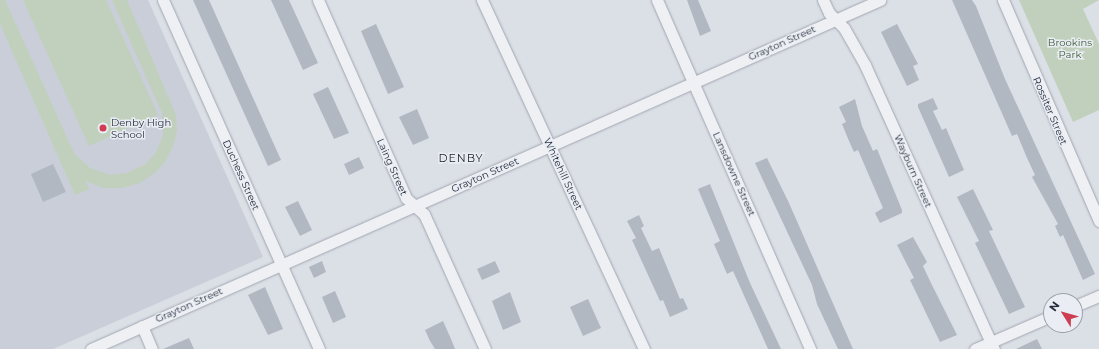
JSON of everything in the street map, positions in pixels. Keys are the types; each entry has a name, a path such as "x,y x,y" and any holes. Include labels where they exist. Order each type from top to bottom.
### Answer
{"street":[{"name":"Duchess Street","path":"163,0 319,349"},
{"name":"Laing Street","path":"318,0 406,198 424,214 485,349"},
{"name":"Whitehill Street","path":"482,0 644,349"},
{"name":"Lansdowne Street","path":"657,0 810,349"},
{"name":"Wayburn Street","path":"823,0 836,20 844,28 865,65 992,346"},
{"name":"Grayton Street","path":"91,349 880,0"},
{"name":"Rossiter Street","path":"1003,0 1099,221"},
{"path":"1083,303 1099,296"},
{"path":"975,349 992,346 1043,320"},
{"path":"142,326 152,349"}],"shaded area":[{"name":"Denby High School","path":"0,0 148,0 263,257 53,349 0,349"}],"green space":[{"path":"0,0 5,0 74,153 90,168 111,175 127,173 146,164 156,152 163,135 162,113 112,0 127,0 176,115 177,129 174,144 165,162 156,172 140,183 121,188 103,188 86,181 89,189 75,195 0,24"},
{"path":"23,0 106,0 158,115 89,146"},
{"name":"Brookins Park","path":"1019,0 1099,0 1083,9 1099,44 1099,110 1073,122"}],"building":[{"path":"193,0 209,0 281,160 268,166"},
{"path":"271,0 289,0 318,63 303,70"},
{"path":"687,0 698,0 711,31 700,36"},
{"path":"952,0 972,0 976,6 1005,79 1095,274 1083,280 1063,235 1060,237 1055,226 1058,224 1032,177 1035,175 1017,134 1012,136"},
{"path":"376,24 404,87 388,94 361,31"},
{"path":"897,24 918,64 913,66 919,80 907,86 881,32"},
{"path":"328,87 349,133 334,139 313,94"},
{"path":"933,98 938,109 933,111 942,130 946,128 964,170 949,177 918,107 918,104"},
{"path":"855,99 862,126 873,151 877,149 902,210 902,213 880,223 875,213 883,208 858,150 854,152 842,124 846,122 839,107"},
{"path":"417,109 429,138 413,145 399,117"},
{"path":"359,157 364,168 349,175 344,164"},
{"path":"767,158 789,203 853,349 838,349 817,304 812,285 755,163"},
{"path":"53,164 66,192 43,202 31,174"},
{"path":"710,184 750,283 781,349 768,349 733,271 727,274 714,244 720,241 698,189"},
{"path":"973,189 993,230 989,231 1025,307 1009,314 975,243 979,241 957,197"},
{"path":"298,201 312,230 300,236 285,207"},
{"path":"639,215 644,226 641,228 652,251 659,248 680,299 683,298 688,309 670,317 663,300 660,301 632,240 636,238 627,221"},
{"path":"913,237 927,262 923,266 957,335 940,342 910,280 914,278 897,245"},
{"path":"322,261 326,272 314,278 309,267"},
{"path":"495,261 500,272 482,280 477,269"},
{"path":"265,287 283,329 268,335 248,295"},
{"path":"335,291 346,317 333,323 322,297"},
{"path":"510,292 521,322 503,330 492,301"},
{"path":"588,299 601,328 583,336 570,307"},
{"path":"443,321 455,349 435,349 425,330"},
{"path":"189,338 194,349 163,349"},
{"path":"1037,339 1042,349 1016,349"}],"place":[{"name":"Denby High School","path":"103,128"}],"district":[{"name":"DENBY","path":"461,158"}]}
